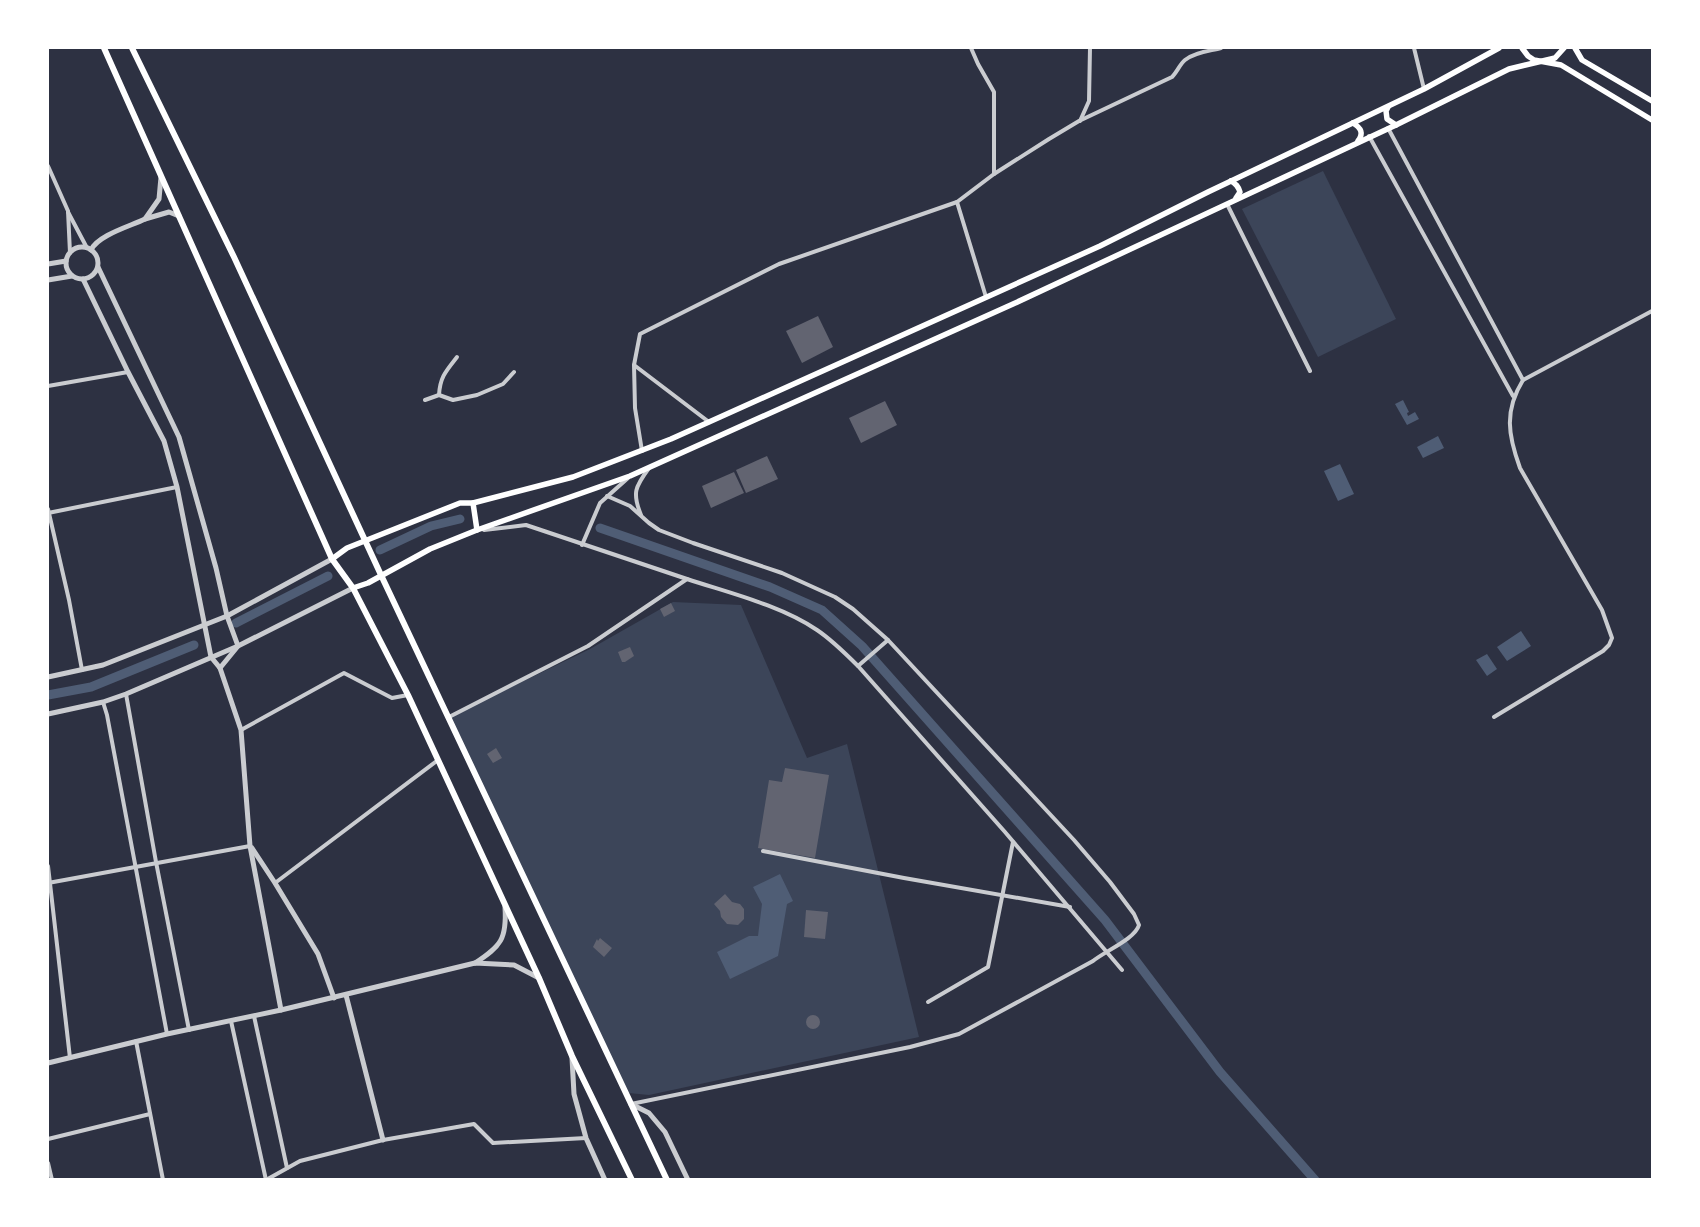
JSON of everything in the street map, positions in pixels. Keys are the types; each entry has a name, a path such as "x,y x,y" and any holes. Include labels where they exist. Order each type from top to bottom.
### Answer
{"highway":[{"path":"104,48 332,559 353,588 408,695 539,978 572,1056 632,1180"},
{"path":"132,48 234,257 381,575 667,1180"}],"main road":[{"path":"332,559 347,548 460,503 472,503 573,477 709,422 1100,246 1231,181 1388,107 1499,48"},
{"path":"1522,48 1528,56 1541,62 1560,65 1652,120"},
{"path":"353,588 368,583 430,549 477,530 630,476 1013,304 1388,128 1509,69 1555,58 1564,48"},
{"path":"1575,48 1582,60 1652,101"},
{"path":"1388,107 1386,112 1387,119 1396,124"},
{"path":"1353,123 1362,132 1362,136 1358,141"},
{"path":"1230,202 1240,192 1237,185 1231,181"},
{"path":"472,503 477,530"}],"street":[{"path":"971,48 994,92 994,174"},
{"path":"1079,122 1089,101 1090,48"},
{"path":"642,450 635,408 634,365 640,334 779,264 957,202 994,174 1079,122 1172,77 1178,72 1184,61 1197,54 1221,48"},
{"path":"1414,48 1424,89"},
{"path":"1388,128 1523,380"},
{"path":"1369,136 1513,396"},
{"path":"48,166 68,211 89,249 97,257 98,267 180,437 216,568 227,616 238,646"},
{"path":"145,219 159,199 161,176"},
{"path":"957,202 986,297"},
{"path":"1230,202 1310,371"},
{"path":"68,211 70,252 66,261 67,269 72,276"},
{"path":"70,252 78,248 89,249 100,239 145,219 169,212 179,216"},
{"path":"48,264 66,261"},
{"path":"48,280 72,276 84,279 91,276 98,267"},
{"path":"84,279 164,442 176,487 211,657 220,668 241,730 250,846 281,1010"},
{"path":"1494,717 1603,651 1609,645 1612,638 1602,610 1520,468 1511,443 1510,427 1513,396 1523,380 1652,311"},
{"path":"439,395 442,376 457,357"},
{"path":"634,365 709,422"},
{"path":"48,386 128,372"},
{"path":"425,400 439,395 453,400 477,394 503,384 514,372"},
{"path":"642,517 636,504 635,495 638,484 650,467"},
{"path":"582,545 600,503 630,476"},
{"path":"82,670 69,600 48,512 176,487"},
{"path":"607,496 630,506 659,530 782,574 834,597 858,614 888,640 1074,840 1110,882 1134,914 1139,925 1134,935 1071,973 959,1034 917,1045 631,1104"},
{"path":"477,530 526,526 784,612 816,630 840,648 858,666 1070,907 1122,970"},
{"path":"48,677 103,665 227,616 332,559"},
{"path":"449,717 588,646 687,579"},
{"path":"48,714 103,702 126,694 238,646 353,588"},
{"path":"858,666 888,640"},
{"path":"220,668 238,646"},
{"path":"241,730 344,673 392,698 408,695"},
{"path":"126,694 189,1030"},
{"path":"103,702 167,1034"},
{"path":"275,883 438,760"},
{"path":"928,1002 988,967 1013,842"},
{"path":"49,882 250,846"},
{"path":"250,846 318,954 334,998"},
{"path":"763,851 1070,907"},
{"path":"48,866 70,1058"},
{"path":"475,963 493,951 503,937 506,926 505,904"},
{"path":"48,1063 136,1041 334,998 475,963 514,965 539,978"},
{"path":"346,995 383,1140"},
{"path":"254,1016 286,1168"},
{"path":"231,1021 266,1180 300,1161 383,1140 474,1124 493,1143 586,1138"},
{"path":"136,1041 163,1180"},
{"path":"572,1056 574,1094 586,1138 605,1180"},
{"path":"631,1104 649,1113 665,1132 688,1180"},
{"path":"48,1139 150,1114"},
{"path":"48,1163 52,1180"}],"shaded area":[{"path":"1323,171 1396,319 1318,357 1242,209"},
{"path":"1403,400 1409,412 1407,413 1408,416 1415,412 1419,419 1407,425 1395,404"},
{"path":"1438,436 1444,448 1423,458 1417,447"},
{"path":"1340,464 1354,494 1338,501 1324,471"},
{"path":"673,602 741,605 807,758 847,744 919,1037 649,1095 629,1093 449,717 590,649"},
{"path":"1521,631 1531,646 1507,661 1497,647"},
{"path":"1487,654 1497,669 1487,676 1476,660"},
{"path":"780,874 793,901 787,904 778,956 730,979 717,952 749,936 758,936 762,904 753,887"}],"building":[{"path":"818,316 833,347 802,363 786,331"},
{"path":"885,401 897,425 861,443 849,418"},
{"path":"767,456 778,479 746,493 736,470"},
{"path":"734,472 744,493 711,508 702,486"},
{"path":"671,603 675,611 664,617 660,609"},
{"path":"630,647 634,656 622,662 618,652"},
{"path":"496,748 502,758 493,763 487,754"},
{"path":"785,768 829,775 815,858 758,848 769,780 782,782"},
{"path":"725,894 732,902 740,904 744,909 744,919 738,925 727,924 714,904"},
{"path":"806,910 828,912 825,939 804,937"},
{"path":"600,938 612,948 604,957 593,947 597,939 598,941"},
{"path":"813,1015 818,1017 820,1022 818,1027 813,1029 808,1027 806,1022 808,1017"}],"waterway":[{"path":"380,550 431,526 460,519"},
{"path":"600,528 770,587 822,610 862,646 1105,920 1220,1072 1315,1180"},
{"path":"236,623 328,576"},
{"path":"48,695 91,687 194,645"}]}
